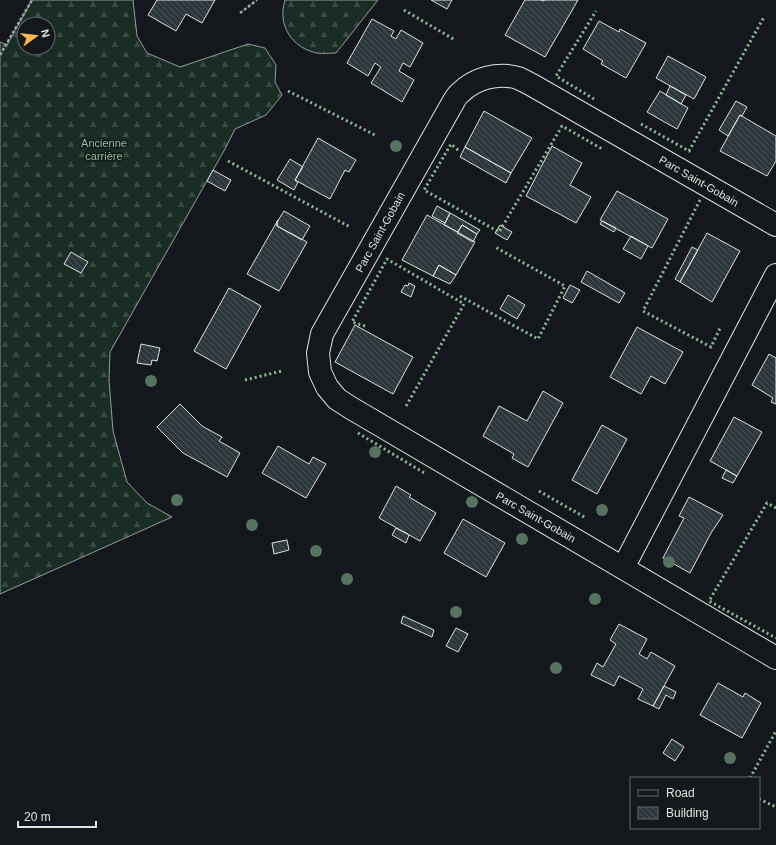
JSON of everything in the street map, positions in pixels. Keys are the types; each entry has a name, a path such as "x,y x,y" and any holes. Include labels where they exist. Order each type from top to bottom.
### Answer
{"street":[{"name":"Parc Saint-Gobain","path":"776,225 532,85 518,78 507,76 486,77 472,83 459,93 451,106 322,334 318,353 320,372 327,387 337,399 776,658"},
{"path":"623,568 776,275"}],"path":[{"path":"0,55 32,0"},
{"path":"240,13 257,0"}],"green space":[{"name":"Ancienne carrière","path":"32,0 133,0 137,36 147,53 180,67 248,44 265,48 276,65 275,82 282,95 266,115 235,129 110,352 109,380 113,431 127,482 147,503 172,517 0,594 0,42 7,45 16,29 16,56 56,56 56,16 23,16"},
{"path":"285,0 378,0 336,53 317,53 300,46 289,34 283,18"}],"building":[{"path":"157,0 215,0 202,23 186,14 176,31 148,15"},
{"path":"431,0 452,0 447,9"},
{"path":"525,0 578,0 545,57 505,35"},
{"path":"372,19 394,31 391,36 396,39 401,30 423,43 410,67 403,63 399,71 414,80 402,102 371,83 381,67 375,63 368,76 347,63"},
{"path":"599,21 619,32 620,29 646,43 626,78 601,64 603,61 583,49"},
{"path":"668,56 706,77 694,99 656,78"},
{"path":"670,86 686,95 681,104 666,95"},
{"path":"660,91 688,108 677,129 647,112"},
{"path":"736,101 747,107 742,116 740,115 728,136 719,130"},
{"path":"484,111 532,138 511,173 465,147"},
{"path":"740,115 776,136 776,161 767,176 720,151"},
{"path":"318,138 356,160 349,172 345,170 330,199 295,180"},
{"path":"552,146 582,163 570,185 591,197 576,223 526,196"},
{"path":"465,147 511,173 506,183 460,157"},
{"path":"290,159 303,167 295,180 298,182 294,190 277,180"},
{"path":"213,170 231,180 225,191 207,181"},
{"path":"617,191 668,219 652,248 600,220"},
{"path":"437,206 450,213 445,223 432,216"},
{"path":"284,211 310,226 302,240 277,226 277,222"},
{"path":"450,213 480,230 477,234 462,225 458,232 444,225"},
{"path":"427,215 475,242 456,275 439,265 433,276 402,260"},
{"path":"278,220 277,226 307,242 279,291 247,274"},
{"path":"602,221 616,228 614,232 600,224"},
{"path":"462,225 477,234 473,242 457,233"},
{"path":"500,225 512,232 507,240 495,233"},
{"path":"707,233 740,251 712,302 680,282"},
{"path":"631,236 648,246 641,259 623,249"},
{"path":"692,247 698,250 680,282 675,279"},
{"path":"71,252 88,262 81,273 64,264"},
{"path":"439,265 456,275 450,284 433,276"},
{"path":"587,271 625,293 619,303 581,282"},
{"path":"409,283 415,286 411,297 401,292 405,285 408,286"},
{"path":"570,285 580,290 572,303 563,298"},
{"path":"229,288 261,306 226,369 194,351"},
{"path":"508,295 525,305 517,319 500,309"},
{"path":"355,325 413,357 393,394 335,362"},
{"path":"637,327 683,352 665,384 651,376 641,394 610,377"},
{"path":"141,344 160,348 157,361 152,360 151,365 137,363"},
{"path":"769,354 776,358 776,404 771,402 773,398 752,385"},
{"path":"543,391 563,403 528,467 512,458 514,454 483,436 499,406 527,421"},
{"path":"180,404 202,426 222,437 219,441 240,453 227,477 183,453 157,427"},
{"path":"734,417 762,432 737,476 710,461"},
{"path":"602,425 627,439 597,494 572,480"},
{"path":"278,446 309,464 313,457 326,464 306,498 262,473"},
{"path":"726,470 737,476 733,483 722,478"},
{"path":"396,486 411,495 409,497 436,513 420,541 379,518"},
{"path":"689,497 723,515 711,533 690,573 663,558 684,518 679,516"},
{"path":"463,519 505,543 486,577 444,553"},
{"path":"396,528 409,535 406,543 392,535"},
{"path":"287,540 289,550 274,554 272,543"},
{"path":"403,616 434,630 432,637 401,623"},
{"path":"619,624 647,639 639,654 647,659 651,652 675,666 653,706 638,699 643,689 619,676 614,686 591,675 597,663 603,667 616,644 610,640"},
{"path":"456,628 468,634 458,652 446,646"},
{"path":"718,683 743,697 745,693 761,703 742,738 700,715"},
{"path":"664,686 676,692 673,699 666,695 659,709 653,706"},
{"path":"672,739 684,747 675,761 663,753"}],"hedge":[{"path":"404,10 455,40"},
{"path":"594,99 556,76 596,11"},
{"path":"641,124 689,151 764,17"},
{"path":"288,91 377,136"},
{"path":"458,150 451,144 424,190 499,232 562,126 602,149"},
{"path":"228,161 350,227"},
{"path":"700,200 643,311 711,347 721,326"},
{"path":"460,296 538,339 565,286 495,247"},
{"path":"365,326 352,322 387,259 464,304 405,408"},
{"path":"245,380 282,371"},
{"path":"358,433 426,474"},
{"path":"539,491 586,518"},
{"path":"776,508 767,503 709,601 776,638"},
{"path":"751,777 776,731"},
{"path":"760,799 776,807"}]}
